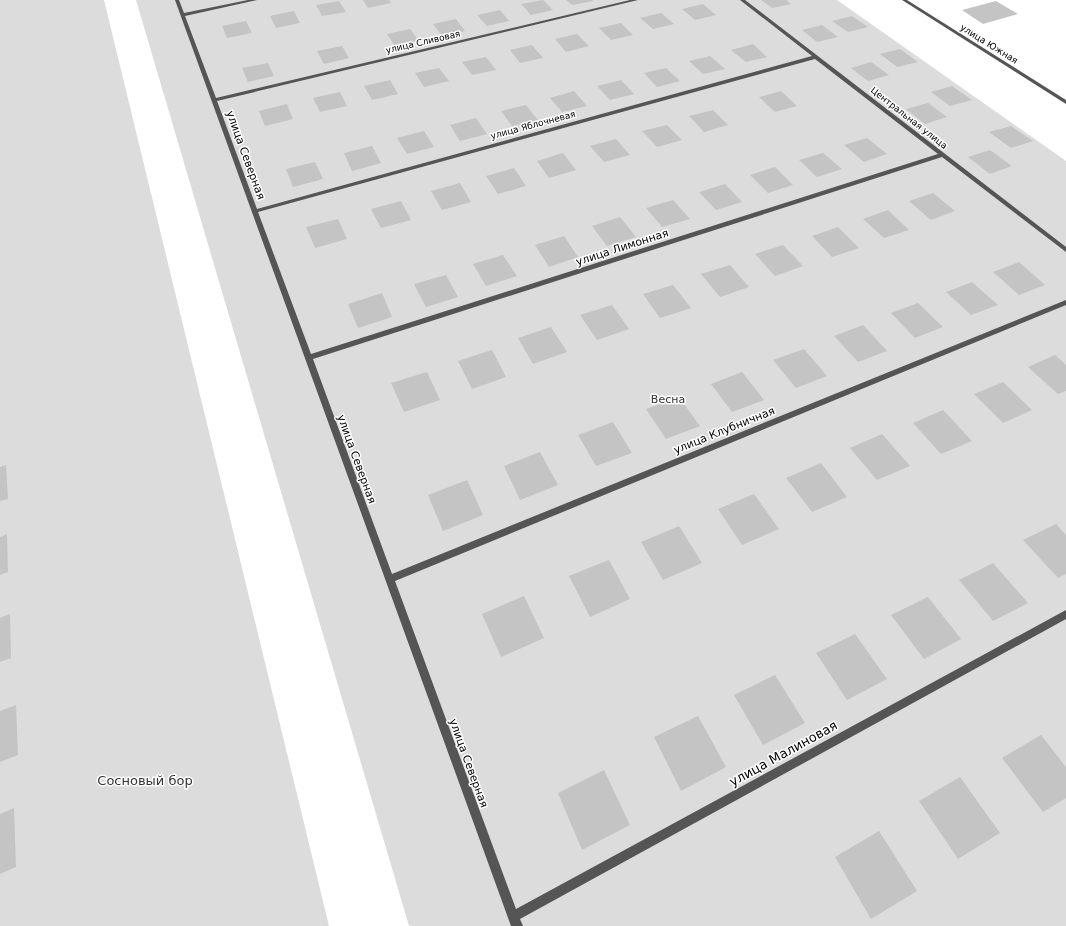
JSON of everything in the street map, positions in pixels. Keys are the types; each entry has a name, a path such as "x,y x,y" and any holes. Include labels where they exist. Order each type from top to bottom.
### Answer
{"street":[{"name":"улица Северная","path":"177,0 515,922"},
{"path":"182,14 255,0"},
{"name":"улица Сливовая","path":"213,100 636,0"},
{"name":"Центральная улица","path":"742,0 1066,250"},
{"name":"улица Южная","path":"904,0 1066,102"},
{"name":"улица Яблочневая","path":"254,211 815,57"},
{"name":"улица Лимонная","path":"308,358 942,155"},
{"name":"улица Клубничная","path":"390,579 1066,302"},
{"name":"улица Малиновая","path":"515,922 1066,614"}],"green space":[{"name":"Сосновый бор","path":"0,0 104,0 329,926 0,926"},
{"name":"Весна","path":"136,0 837,0 1066,161 1066,926 409,926"}],"building":[{"path":"363,0 389,0 391,3 368,8"},
{"path":"543,0 553,10 531,15 521,4"},
{"path":"566,0 593,0 593,1 572,5"},
{"path":"761,0 786,0 791,4 772,8"},
{"path":"339,1 346,12 322,16 316,5"},
{"path":"996,1 1018,14 983,24 962,10"},
{"path":"703,4 716,15 695,20 682,9"},
{"path":"500,10 509,21 487,26 477,15"},
{"path":"294,11 300,23 276,28 270,16"},
{"path":"661,13 674,24 653,29 640,18"},
{"path":"852,16 868,27 848,32 832,21"},
{"path":"456,19 465,31 442,36 433,24"},
{"path":"246,21 252,33 227,38 222,26"},
{"path":"621,23 633,35 611,40 599,28"},
{"path":"822,25 838,37 817,42 802,30"},
{"path":"410,29 419,41 395,46 387,34"},
{"path":"577,34 589,46 566,52 555,39"},
{"path":"753,44 767,57 746,62 731,50"},
{"path":"532,45 543,58 520,63 510,50"},
{"path":"342,46 349,58 324,64 317,51"},
{"path":"900,49 918,62 897,67 880,54"},
{"path":"710,56 725,69 703,74 689,61"},
{"path":"486,57 496,70 472,75 462,62"},
{"path":"871,62 889,75 868,81 851,68"},
{"path":"268,63 274,76 248,82 242,68"},
{"path":"439,68 449,81 424,87 415,73"},
{"path":"666,68 680,81 657,87 644,73"},
{"path":"390,80 398,94 372,100 364,86"},
{"path":"621,80 634,94 610,100 597,86"},
{"path":"952,86 972,100 950,106 931,92"},
{"path":"574,91 587,106 562,112 550,98"},
{"path":"781,91 797,106 775,112 759,97"},
{"path":"340,92 347,106 320,112 313,98"},
{"path":"928,103 947,117 925,124 906,109"},
{"path":"287,104 293,119 265,126 259,111"},
{"path":"526,105 538,120 512,126 501,111"},
{"path":"713,110 728,125 704,132 689,116"},
{"path":"476,118 487,134 460,141 450,125"},
{"path":"667,125 682,140 657,147 642,131"},
{"path":"1011,126 1033,141 1011,148 989,132"},
{"path":"424,131 434,147 407,154 397,138"},
{"path":"867,138 887,154 864,162 844,145"},
{"path":"616,139 630,155 604,162 590,146"},
{"path":"372,146 381,163 352,171 344,153"},
{"path":"990,150 1012,166 990,174 968,157"},
{"path":"563,153 576,170 549,178 537,161"},
{"path":"823,153 842,169 817,177 799,160"},
{"path":"315,162 323,179 293,187 286,169"},
{"path":"775,167 793,185 768,193 750,175"},
{"path":"514,168 526,186 498,194 486,176"},
{"path":"460,183 471,202 442,210 431,191"},
{"path":"725,184 742,202 716,210 699,192"},
{"path":"933,193 955,211 931,220 909,201"},
{"path":"673,200 690,219 662,227 646,208"},
{"path":"401,201 411,220 381,228 371,209"},
{"path":"888,210 909,230 884,238 863,219"},
{"path":"620,217 636,237 607,246 592,226"},
{"path":"338,219 347,239 315,248 306,227"},
{"path":"838,227 859,248 832,257 812,236"},
{"path":"564,236 578,257 549,267 535,245"},
{"path":"783,245 803,266 775,276 755,254"},
{"path":"503,255 517,276 486,286 473,264"},
{"path":"1019,262 1045,285 1019,295 993,272"},
{"path":"730,265 749,287 720,297 701,274"},
{"path":"446,275 458,297 426,307 414,284"},
{"path":"972,282 998,305 971,315 946,292"},
{"path":"673,285 691,308 660,318 643,294"},
{"path":"382,293 392,317 358,328 348,304"},
{"path":"918,303 943,327 915,338 891,313"},
{"path":"612,305 629,329 597,340 580,315"},
{"path":"863,325 887,351 858,362 834,336"},
{"path":"551,327 567,352 533,364 518,338"},
{"path":"804,349 827,376 796,388 773,360"},
{"path":"492,350 506,377 472,389 458,361"},
{"path":"1055,355 1066,365 1066,391 1058,394 1028,367"},
{"path":"427,372 440,400 404,412 391,383"},
{"path":"742,372 764,400 732,412 711,384"},
{"path":"1003,382 1032,410 1003,423 974,394"},
{"path":"679,397 700,426 666,439 646,409"},
{"path":"943,410 972,441 941,454 913,423"},
{"path":"613,422 632,453 596,466 578,435"},
{"path":"882,434 910,466 877,480 850,448"},
{"path":"540,452 558,485 520,500 504,466"},
{"path":"821,463 847,497 812,512 786,478"},
{"path":"6,465 8,499 0,501 0,467"},
{"path":"467,480 483,515 443,531 428,495"},
{"path":"754,494 779,529 742,545 718,509"},
{"path":"1056,524 1066,535 1066,574 1058,578 1023,540"},
{"path":"679,526 702,563 663,580 641,542"},
{"path":"7,534 8,572 0,575 0,537"},
{"path":"609,560 630,599 590,617 569,576"},
{"path":"993,563 1028,603 993,621 959,580"},
{"path":"524,596 544,638 501,657 482,614"},
{"path":"928,597 961,639 924,659 891,615"},
{"path":"10,614 11,658 0,662 0,618"},
{"path":"855,634 887,679 847,700 816,653"},
{"path":"775,675 805,723 763,745 734,695"},
{"path":"16,705 18,755 0,762 0,711"},
{"path":"698,716 726,767 681,791 654,737"},
{"path":"1041,735 1066,767 1066,798 1043,812 1002,758"},
{"path":"604,770 630,825 582,850 558,793"},
{"path":"960,777 1000,833 958,859 919,801"},
{"path":"14,808 16,867 0,874 0,814"},
{"path":"879,831 917,891 871,919 835,857"}]}
